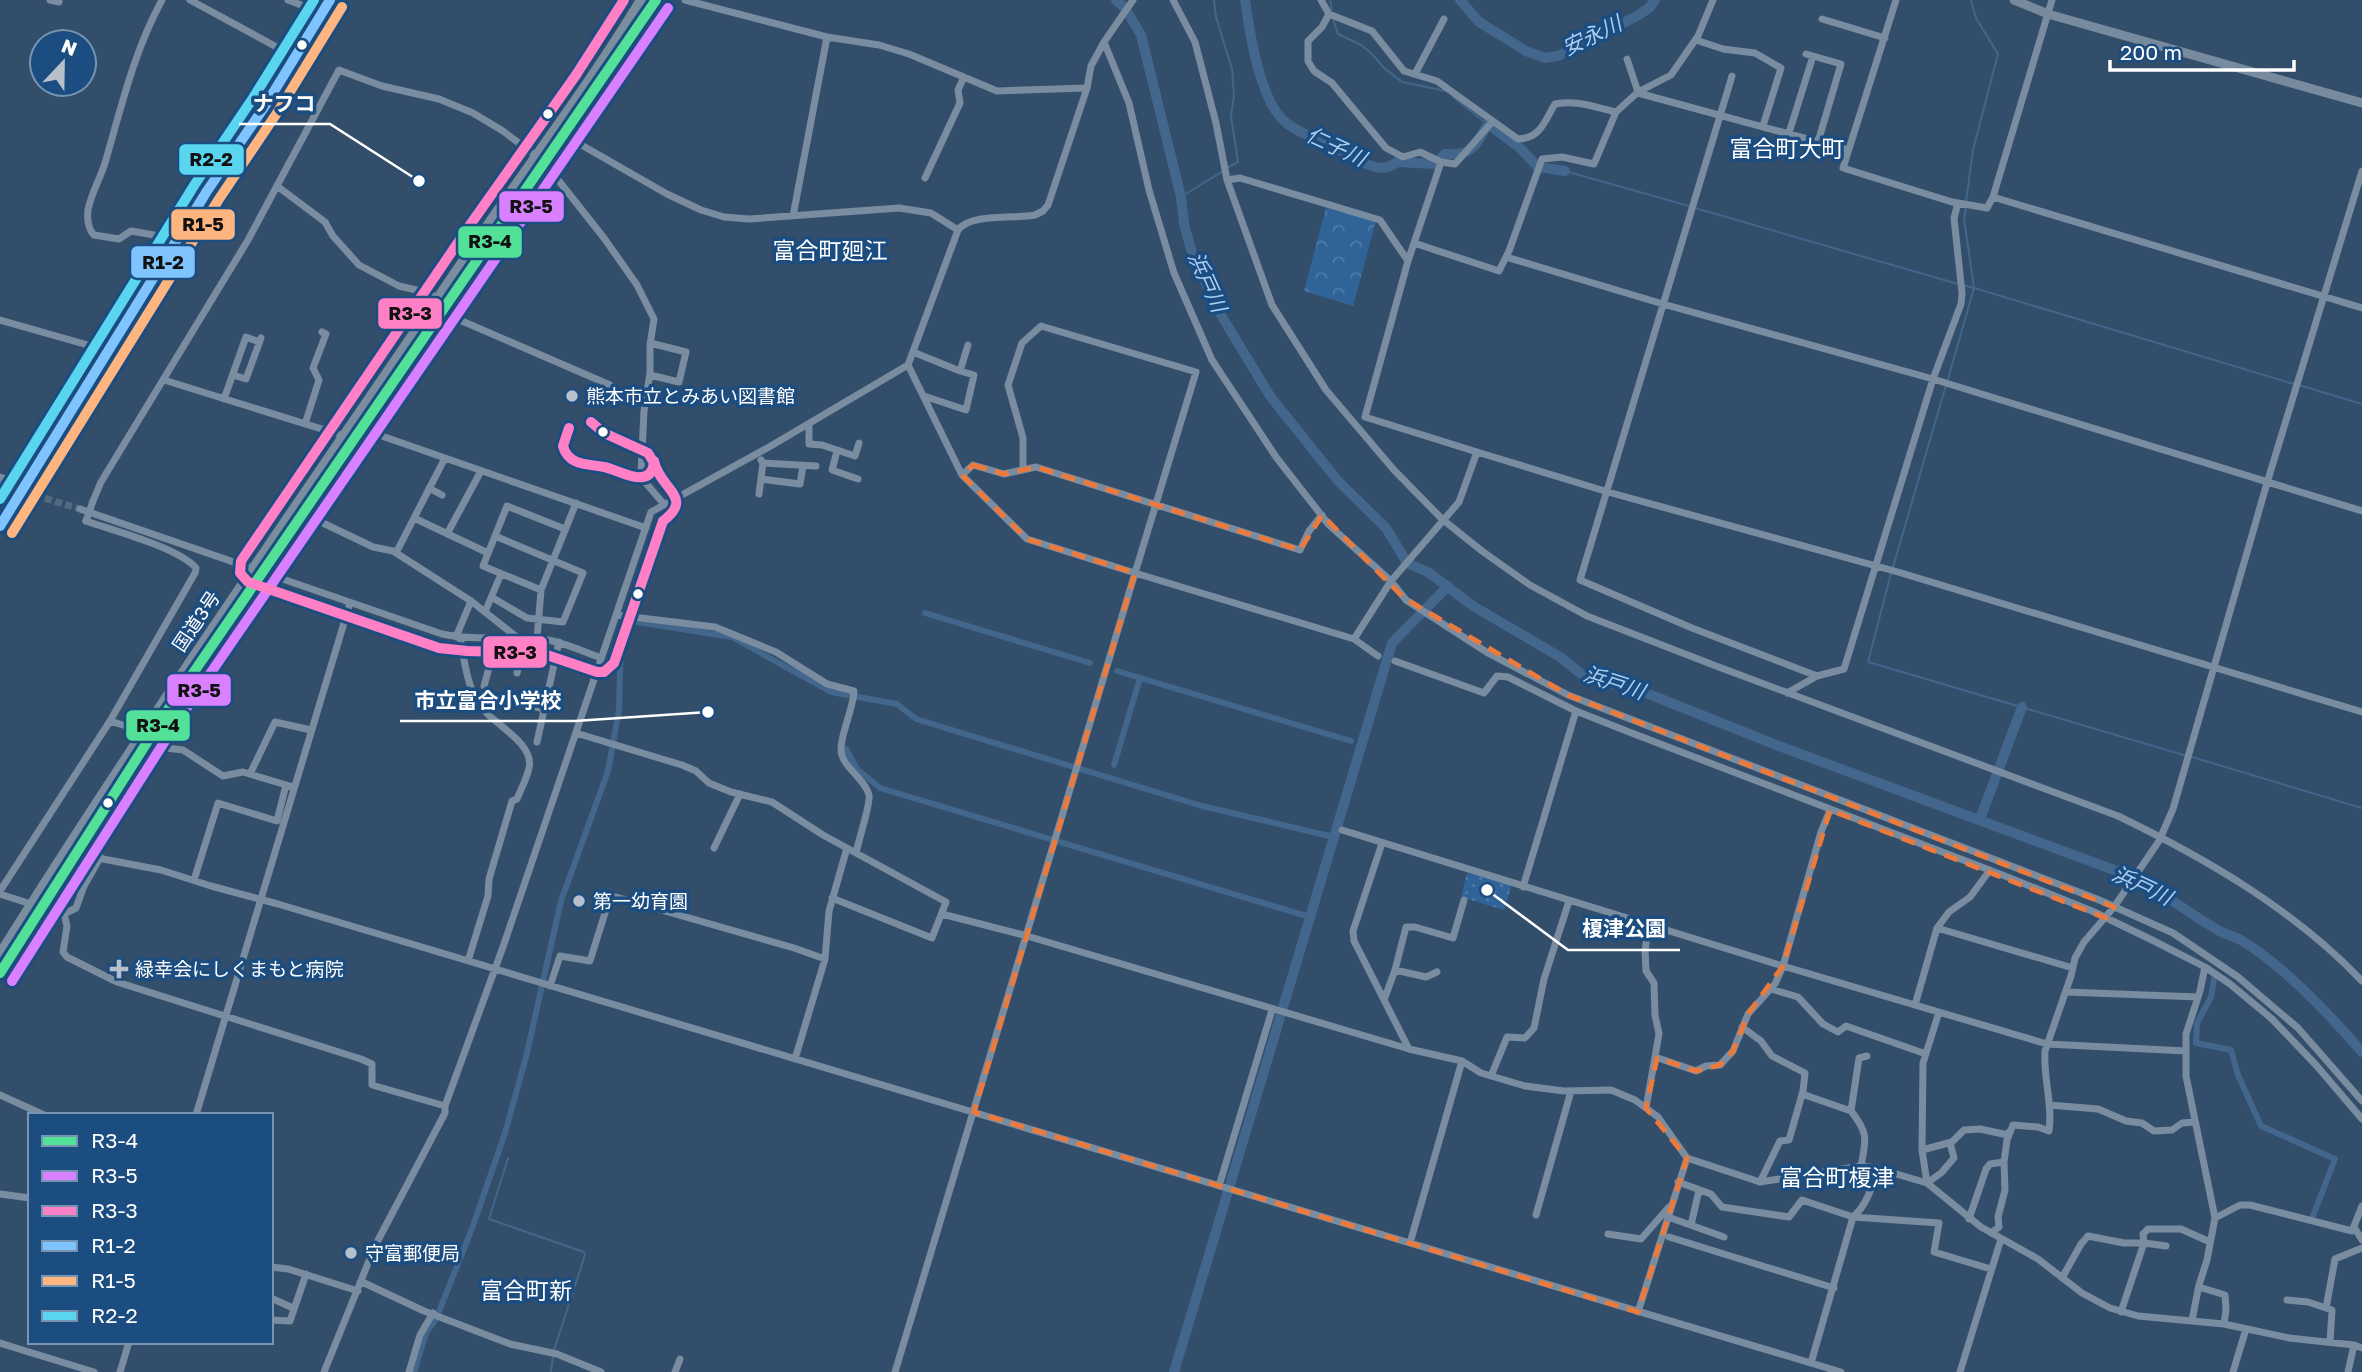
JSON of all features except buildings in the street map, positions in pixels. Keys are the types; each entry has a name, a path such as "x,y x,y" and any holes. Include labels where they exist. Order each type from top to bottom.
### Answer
{"highway":[{"name":"国道3号","path":"0,954 253,569 298,510 540,159 642,0"},
{"name":"国道3号","path":"540,159 564,135 656,0"},
{"name":"国道3号","path":"0,973 81,845 146,734 264,573 298,510"}],"main road":[{"path":"2014,0 2048,14 2362,103"},
{"path":"0,526 4,510 109,351 325,7"}],"street":[{"path":"50,0 59,2"},
{"path":"162,0 132,68 88,210 89,228 94,234 115,239 120,239 131,231 177,239"},
{"path":"190,0 295,57"},
{"path":"288,0 325,7"},
{"path":"685,0 827,37 879,45 909,54 997,91 1087,88"},
{"path":"324,1372 375,1246 445,1113 651,512 908,365 958,230 963,224 972,220 1021,218 1043,211 1058,178 1087,88 1091,66 1133,0"},
{"path":"1173,0 1195,42 1216,123 1227,180 1272,305 1326,390 1394,470 1442,519 1502,566 1559,601 1636,636 2118,816 2162,837 2191,852 2272,905 2341,959 2362,981"},
{"path":"1321,0 1329,15 1372,31 1404,71 1437,81 1518,139 1537,134 1555,104 1571,101 1616,112"},
{"path":"1414,243 1499,271 1542,159 1562,157 1594,164 1616,112 1637,92 1671,75 1696,40 1713,0"},
{"path":"1896,0 1843,168 1958,203 1987,208 1993,197 2052,0"},
{"path":"1329,15 1308,41 1308,61 1314,71 1332,83 1386,148 1403,157 1420,152 1441,162 1455,164 1462,160 1492,122"},
{"path":"1415,74 1444,19"},
{"path":"1822,19 1885,38"},
{"path":"793,216 827,37"},
{"path":"1696,40 1723,49 1755,54 1781,68 1763,126"},
{"path":"1104,42 1129,103 1149,190 1174,273 1212,360 1276,457 1329,525 1391,581 1406,600 1528,676 1568,695 2114,907 2173,933 2224,966 2298,1028 2362,1101"},
{"path":"1790,134 1810,55 1841,64 1818,142"},
{"path":"1627,59 1637,92"},
{"path":"446,1104 372,1086 372,1063 117,982 67,957 63,952 67,926 64,914 52,905 31,904 0,892 110,721 196,568 190,561 165,549 86,521 100,482 248,240 339,70 382,86 439,99 472,113 503,131 540,159 604,238 637,285 654,319 650,343 648,399 644,411 641,472 644,481 663,503"},
{"path":"1732,76 1580,580 1692,628 1745,646 1817,676"},
{"path":"925,178 960,103 958,90 964,77"},
{"path":"1637,92 1848,150"},
{"path":"564,135 667,194 701,210 724,217 749,219 899,208 931,213 958,230"},
{"path":"1441,162 1408,261 1365,417 1608,492 1898,572 2362,712"},
{"path":"2013,1125 2038,1127 2049,1131 2044,1064 2047,1044 2075,958 2162,837 2173,809 2267,483 2362,171"},
{"path":"1227,180 1240,178 1380,219 1408,261"},
{"path":"277,186 325,222 347,254 359,265 399,286 429,293 462,321 610,385 616,392 648,399"},
{"path":"1993,197 2362,308"},
{"path":"1787,693 1817,676 1844,669 1879,567 1961,304 1954,218 1958,203"},
{"path":"1506,257 1961,388 2362,511"},
{"path":"0,320 109,351"},
{"path":"895,1372 1196,372 1041,326 1022,343 1008,385 1023,438 1023,470"},
{"path":"305,424 319,380 313,368 326,334 322,332"},
{"path":"223,399 246,337 259,342 261,338 246,379 233,375"},
{"path":"650,343 686,352 679,382 650,375"},
{"path":"960,371 968,345"},
{"path":"913,352 974,375 966,410 923,396"},
{"path":"908,365 962,475 1027,539 1354,639 1378,656"},
{"path":"164,380 370,444 379,435 646,528"},
{"path":"809,424 809,444 822,445 855,456 859,443"},
{"path":"837,451 832,470 858,478"},
{"path":"1354,639 1391,581 1462,496 1477,452"},
{"path":"757,453 763,463 759,494"},
{"path":"396,553 445,458"},
{"path":"763,463 816,466"},
{"path":"962,475 973,465 1004,474 1036,467 1300,550 1309,531 1322,515"},
{"path":"761,479 800,486 803,466"},
{"path":"447,534 481,471"},
{"path":"0,477 23,485"},
{"path":"429,488 442,495"},
{"path":"537,639 541,590 576,503"},
{"path":"541,590 483,566 488,553 507,506 565,529"},
{"path":"80,509 350,603 458,637 559,642 601,658"},
{"path":"298,510 373,547 396,553 471,601 523,639"},
{"path":"414,517 488,553"},
{"path":"493,598 527,618 563,622 583,573 495,536"},
{"path":"485,612 493,598 500,574"},
{"path":"468,961 513,801 517,799 530,764 525,746 503,729 480,705 470,684 458,637 471,601"},
{"path":"194,880 218,803 277,821 311,730 350,603"},
{"path":"616,615 715,627 776,652 827,684 854,691 841,748 843,757 870,798 856,853"},
{"path":"484,686 497,639"},
{"path":"517,673 523,639"},
{"path":"537,742 559,642"},
{"path":"1395,661 1484,692 1497,676 1508,677 1576,711 1990,870 2106,918 2205,967 2230,984 2272,1019 2362,1119"},
{"path":"505,698 546,710"},
{"path":"1523,887 1576,711"},
{"path":"110,721 146,734 166,748 186,752 223,776 237,772 290,786"},
{"path":"250,774 275,722 311,730"},
{"path":"576,733 682,765 696,771 709,783 772,802 847,848 946,902 932,938 832,898"},
{"path":"197,1113 261,899 290,786"},
{"path":"714,848 740,794"},
{"path":"1655,1057 1696,1072 1706,1066 1720,1065 1733,1051 1748,1014 1770,989 1783,966 1821,832 1830,810"},
{"path":"1342,830 2047,1044 2186,1051"},
{"path":"1382,843 1353,930 1354,941 1409,1049"},
{"path":"81,845 100,858 161,870 261,899 1841,1372"},
{"path":"795,1059 825,959 832,898 847,848"},
{"path":"64,914 76,908 84,886 100,858"},
{"path":"1915,1005 1937,928 1949,912 1970,897 1990,870"},
{"path":"549,985 560,956 590,961 610,897 825,959"},
{"path":"1384,1000 1406,927 1453,937 1464,900"},
{"path":"1492,1076 1507,1037 1525,1038 1534,1028 1544,979 1569,901"},
{"path":"942,914 1027,936 1409,1049 1462,1061 1480,1073 1545,1089 1611,1090 1646,1108 1670,1131 1687,1157 1760,1182 1861,1166 1927,1183 1969,1219 2038,1259 2082,1293 2121,1312 2224,1324 2289,1338 2362,1348"},
{"path":"1646,1108 1659,1034 1655,1015 1654,982 1646,971 1645,950 1649,925"},
{"path":"1937,928 2073,968"},
{"path":"2192,1320 2215,1218 2186,1076 2186,1034 2205,967"},
{"path":"1395,970 1426,977 1437,972"},
{"path":"1770,989 1798,997 1823,1024 1838,1032 1846,1026 1926,1054"},
{"path":"2066,992 2198,997"},
{"path":"1221,1186 1274,1010"},
{"path":"1927,1183 1922,1150 1923,1063 1939,1012"},
{"path":"1742,1027 1761,1041 1772,1056 1805,1073 1789,1140 1780,1141 1760,1182"},
{"path":"1851,1111 1860,1058 1867,1056"},
{"path":"1410,1243 1462,1061"},
{"path":"1536,1215 1571,1091"},
{"path":"1802,1094 1851,1111 1866,1138 1861,1166"},
{"path":"0,1096 39,1113"},
{"path":"2049,1105 2098,1109 2119,1119 2142,1123 2154,1131 2162,1132 2179,1127 2182,1123 2194,1122"},
{"path":"1922,1150 1950,1143 1964,1130 1980,1129 2008,1135 2013,1125"},
{"path":"1991,1233 1999,1227 1998,1217 2005,1190 2004,1162 2007,1140 2013,1125"},
{"path":"1927,1183 1941,1173 1954,1158 1950,1143"},
{"path":"1638,1312 1687,1157"},
{"path":"1969,1219 1986,1168 1990,1164 2004,1162"},
{"path":"1811,1363 1853,1217 1860,1211 1872,1187 1876,1168"},
{"path":"1678,1182 1711,1194 1722,1207 1789,1217 1802,1200 1853,1217 1939,1223 1934,1252 1991,1269"},
{"path":"1691,1225 1699,1190"},
{"path":"0,1194 28,1198"},
{"path":"1608,1234 1642,1239 1671,1205"},
{"path":"2215,1218 2240,1205 2250,1205 2352,1231 2362,1206"},
{"path":"1668,1217 1724,1237"},
{"path":"2354,1227 2362,1240"},
{"path":"2121,1312 2144,1244 2143,1234 2148,1229 2181,1229 2210,1242"},
{"path":"2062,1278 2088,1236 2123,1243 2166,1246"},
{"path":"1670,1237 1834,1287"},
{"path":"1960,1372 2001,1239"},
{"path":"2326,1308 2335,1259 2362,1248"},
{"path":"273,1266 358,1291"},
{"path":"273,1320 289,1322 306,1274"},
{"path":"362,1282 510,1345 552,1353 601,1372"},
{"path":"2199,1287 2225,1295 2224,1324"},
{"path":"273,1299 293,1308"},
{"path":"2287,1300 2332,1310 2330,1342"},
{"path":"409,1372 420,1335 436,1315"},
{"path":"2233,1372 2246,1329"},
{"path":"0,1343 94,1372"},
{"path":"120,1372 128,1344"},
{"path":"2348,1372 2354,1345"},
{"path":"676,1372 680,1359"}],"highlighted area":[{"path":"973,465 1004,474 1036,467 1300,550 1322,515 1404,598 1568,695 2114,907 2106,918 1830,810 1783,966 1748,1014 1733,1051 1720,1065 1696,1071 1657,1058 1646,1108 1687,1158 1638,1312 974,1112 1135,573 1027,539 962,475"}],"green space":[{"path":"1326,208 1376,221 1353,306 1304,291"},
{"path":"1467,873 1512,884 1504,910 1461,897"}],"waterway":[{"name":"浜戸川","path":"1116,0 1125,8 1141,35 1192,253 1218,310 1270,396 1338,481 1386,528 1407,563 1428,572 1473,606 1560,657 1585,677 1641,691 1779,746 2138,880 2216,929 2241,940 2273,963 2321,1007 2362,1052"},
{"path":"1214,0 1216,17 1232,69 1234,95 1231,116 1238,162 1227,168"},
{"name":"仁子川","path":"1245,0 1264,86 1279,116 1303,133 1366,164 1385,168 1397,162 1435,164 1445,154 1467,151 1476,144 1488,124 1520,148 1538,167 1565,171"},
{"path":"1330,0 1332,10"},
{"name":"安永川","path":"1460,0 1479,22 1526,51 1545,58 1558,56 1637,16 1655,0"},
{"path":"1966,202 1973,150 1998,54 1976,18 1971,0"},
{"path":"1333,19 1338,34 1361,45 1402,82 1446,91"},
{"path":"1453,97 1487,124"},
{"path":"1181,197 1223,171"},
{"path":"1565,171 1689,206"},
{"path":"1948,379 1974,288 1964,219 1966,207"},
{"path":"1695,208 1958,284"},
{"path":"1964,285 2294,384"},
{"path":"1893,567 1946,385"},
{"path":"2299,385 2362,404"},
{"path":"1891,573 1868,662 2187,756"},
{"path":"1174,1372 1392,643 1448,586"},
{"path":"925,613 1090,663"},
{"path":"414,1372 426,1333 436,1319 473,1226 505,1133 526,1057 561,901 608,771 619,710 621,633 627,623 637,622 732,637 831,692 897,704 916,719 1202,806 1334,837"},
{"path":"1117,671 1351,741"},
{"path":"1114,765 1140,678"},
{"path":"1980,819 2022,707"},
{"path":"846,749 857,769 880,788 1310,917"},
{"path":"2192,757 2362,808"},
{"path":"2215,974 2211,997 2197,1023 2196,1043 2231,1050 2238,1075 2261,1126 2335,1159 2311,1221"},
{"path":"508,1158 489,1219 584,1252 585,1255 554,1350"},
{"path":"551,1372 553,1356"}],"tunnel":[{"path":"5,486 80,509"}],"transit line":[{"name":"R2-2","path":"0,499 195,184 314,0"},
{"name":"R1-2","path":"0,526 207,191 265,106 330,0"},
{"name":"R3-3","path":"624,0 576,75 470,225 241,561 240,573 248,582 439,648 541,653 604,672 614,663 663,521 676,506 676,499 657,471 654,461"},
{"name":"R3-4","path":"0,973 167,711 656,0"},
{"name":"R1-5","path":"12,533 219,199 277,113 342,7"},
{"name":"R3-5","path":"12,981 179,719 668,8"},
{"name":"R3-3","path":"569,428 563,446 574,461 634,477 647,476 654,463 648,453 604,433 591,422"}],"place":[{"name":"ナフコ","path":"419,181"},
{"name":"熊本市立とみあい図書館","path":"572,396"},
{"name":"市立富合小学校","path":"708,712"},
{"name":"榎津公園","path":"1487,890"},
{"name":"第一幼育園","path":"579,901"},
{"name":"緑幸会にしくまもと病院","path":"119,969"},
{"name":"守富郵便局","path":"351,1253"}],"district":[{"name":"富合町大町","path":"1787,149"},
{"name":"富合町廻江","path":"830,251"},
{"name":"富合町榎津","path":"1837,1178"},
{"name":"富合町新","path":"526,1291"}]}
